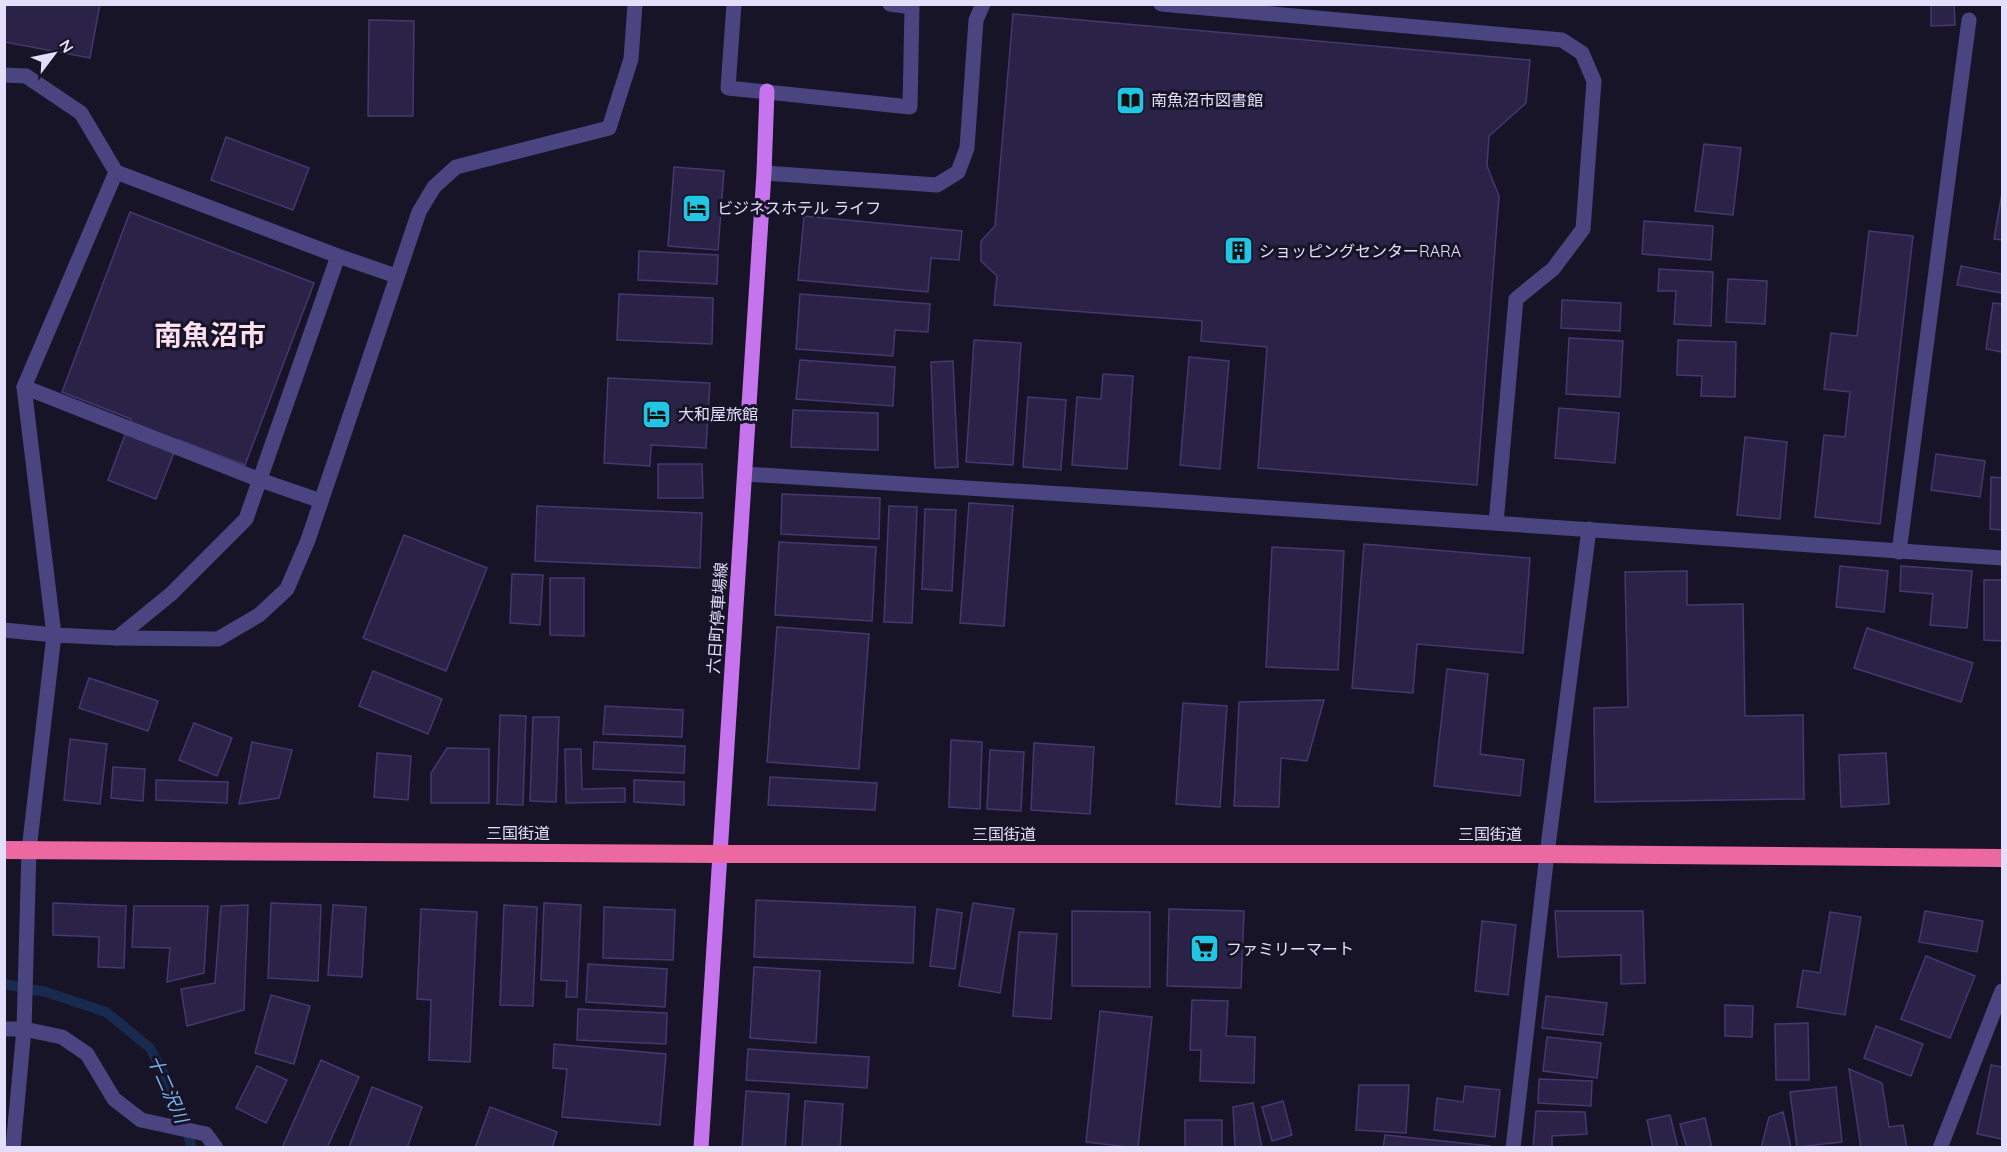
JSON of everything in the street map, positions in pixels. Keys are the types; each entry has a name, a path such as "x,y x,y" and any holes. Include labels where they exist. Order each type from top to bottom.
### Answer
{"highway":[{"name":"三国街道","path":"4,850 719,854 1547,854 2002,858"}],"main road":[{"name":"六日町停車場線","path":"700,1148 745,474 767,91"}],"street":[{"path":"4,630 117,638 218,639 259,615 287,589 308,540 419,212 434,187 456,167 609,128 631,59 635,4"},
{"path":"735,4 728,88 910,106 912,7 890,4"},
{"path":"764,173 937,185 958,172 968,148 976,20 983,4"},
{"path":"1161,4 1562,40 1582,53 1594,81 1583,230 1553,269 1516,298 1496,523"},
{"path":"1899,552 1969,20"},
{"path":"4,75 27,76 81,113 116,171 396,276"},
{"path":"13,1148 24,1029 29,850 54,635 24,387 116,171"},
{"path":"117,638 171,594 246,519 338,256"},
{"path":"24,387 260,480 321,501"},
{"path":"745,474 2002,558"},
{"path":"1513,1148 1547,854 1589,529"},
{"path":"1940,1148 2002,991"},
{"path":"4,1029 24,1029 62,1037 87,1054 114,1099 141,1120 206,1134 216,1148"}],"building":[{"path":"4,4 100,4 90,58 4,42"},
{"path":"1931,4 1954,4 1955,25 1931,26"},
{"name":"ショッピングセンターRARA","path":"1013,14 1530,60 1526,103 1489,136 1487,166 1499,196 1477,485 1258,468 1267,347 1201,341 1202,321 994,305 997,276 981,261 981,241 995,226"},
{"path":"369,20 414,21 413,116 368,116"},
{"path":"226,137 309,168 293,210 211,180"},
{"path":"1704,144 1741,148 1733,215 1695,211"},
{"name":"ビジネスホテル ライフ","path":"674,167 724,171 718,250 668,246"},
{"path":"2002,193 2002,240 1994,239"},
{"path":"130,212 314,283 245,465 179,440 156,499 108,480 131,419 62,392"},
{"path":"804,216 962,231 959,260 931,258 928,292 798,280"},
{"path":"1644,221 1713,226 1711,260 1642,254"},
{"path":"1869,231 1913,236 1880,524 1815,517 1824,435 1845,437 1850,392 1824,389 1831,333 1857,336"},
{"path":"639,251 718,255 717,284 638,280"},
{"path":"1961,266 2002,274 2002,293 1957,285"},
{"path":"1659,269 1713,272 1711,326 1674,324 1676,291 1658,291"},
{"path":"1728,279 1767,281 1765,324 1726,322"},
{"path":"619,294 713,298 712,344 617,340"},
{"path":"800,294 930,304 928,332 895,330 893,356 796,349"},
{"path":"1562,300 1621,303 1620,331 1561,328"},
{"path":"1993,303 2002,304 2002,352 1986,349"},
{"path":"1569,338 1623,341 1620,397 1566,394"},
{"path":"974,340 1021,343 1013,465 966,462"},
{"path":"1678,340 1736,342 1735,397 1701,396 1702,376 1677,375"},
{"path":"1189,357 1229,361 1220,469 1180,465"},
{"path":"800,360 895,367 893,406 796,399"},
{"path":"953,361 958,467 935,468 931,362"},
{"path":"1103,374 1133,376 1127,469 1072,465 1077,397 1101,399"},
{"name":"大和屋旅館","path":"608,378 710,383 706,448 651,445 650,466 604,463"},
{"path":"1028,397 1066,400 1061,470 1023,467"},
{"path":"1559,408 1619,413 1615,463 1555,458"},
{"path":"793,410 878,413 878,450 791,447"},
{"path":"1745,437 1787,442 1780,519 1737,515"},
{"path":"1936,454 1985,461 1980,497 1931,490"},
{"path":"658,464 702,464 703,498 658,498"},
{"path":"1991,477 2002,478 2002,530 1990,529"},
{"path":"782,494 880,498 879,539 781,534"},
{"path":"969,503 1013,506 1004,626 960,623"},
{"path":"537,506 702,513 700,568 535,561"},
{"path":"889,506 917,507 912,623 884,622"},
{"path":"925,509 956,510 952,591 922,589"},
{"path":"404,535 487,568 446,671 363,638"},
{"path":"779,542 876,547 872,621 775,615"},
{"path":"1364,544 1530,558 1523,653 1417,644 1413,693 1352,688"},
{"path":"1272,547 1344,551 1338,670 1266,667"},
{"path":"1840,566 1888,571 1884,612 1836,607"},
{"path":"1901,566 1972,571 1967,628 1930,625 1933,594 1900,591"},
{"path":"1687,571 1687,605 1743,604 1745,716 1803,715 1804,799 1595,802 1594,708 1628,707 1625,572"},
{"path":"512,574 543,575 540,625 510,623"},
{"path":"550,578 584,578 584,636 550,635"},
{"path":"1984,580 2002,580 2002,641 1984,640"},
{"path":"777,627 869,634 859,769 767,762"},
{"path":"1867,628 1973,663 1961,702 1854,668"},
{"path":"1447,669 1488,674 1480,754 1524,760 1520,796 1434,786"},
{"path":"373,671 442,699 428,734 359,706"},
{"path":"89,678 158,701 148,731 79,708"},
{"path":"1324,700 1307,761 1281,758 1279,807 1234,806 1239,702"},
{"path":"1183,703 1227,706 1220,807 1176,804"},
{"path":"605,706 683,710 682,737 603,734"},
{"path":"500,715 526,716 523,805 497,804"},
{"path":"533,717 559,717 556,802 530,801"},
{"path":"194,723 232,738 217,776 179,760"},
{"path":"70,739 107,744 100,804 64,800"},
{"path":"951,740 982,742 980,809 949,807"},
{"path":"252,742 292,750 279,798 239,804"},
{"path":"594,742 685,746 684,773 593,769"},
{"path":"1034,743 1094,747 1090,814 1031,810"},
{"path":"447,748 489,749 489,803 431,803 431,773"},
{"path":"565,749 581,749 582,789 625,788 625,802 566,803"},
{"path":"990,750 1024,752 1021,811 987,809"},
{"path":"377,753 411,756 408,800 374,797"},
{"path":"1886,753 1889,804 1841,807 1839,755"},
{"path":"113,767 145,769 143,801 111,798"},
{"path":"770,777 877,783 875,810 768,805"},
{"path":"156,780 228,782 227,803 156,800"},
{"path":"634,780 684,782 684,805 634,802"},
{"path":"756,900 915,907 913,963 754,957"},
{"path":"53,903 126,906 124,968 98,967 99,937 53,935"},
{"path":"271,903 321,905 318,981 268,978"},
{"path":"544,903 581,905 577,997 566,997 567,981 541,980"},
{"path":"973,903 1014,909 1000,993 959,986"},
{"path":"248,905 244,1010 187,1026 181,989 215,983 221,906"},
{"path":"333,905 366,907 362,977 328,975"},
{"path":"504,905 537,907 533,1006 500,1005"},
{"path":"134,906 208,906 204,973 167,982 170,948 132,947"},
{"path":"604,907 675,910 673,960 603,958"},
{"path":"421,909 477,912 470,1062 429,1060 431,1000 417,999"},
{"path":"937,909 962,913 955,969 930,966"},
{"name":"ファミリーマート","path":"1169,909 1244,911 1241,988 1167,986"},
{"path":"1072,911 1150,912 1150,987 1072,986"},
{"path":"1555,911 1643,911 1645,983 1621,984 1621,955 1558,957"},
{"path":"1925,911 1983,921 1977,952 1919,942"},
{"path":"1830,912 1861,917 1845,1015 1797,1007 1803,970 1820,973"},
{"path":"1482,921 1516,925 1508,995 1475,991"},
{"path":"1019,932 1057,934 1051,1019 1013,1016"},
{"path":"1926,956 1975,976 1950,1038 1901,1019"},
{"path":"588,964 667,969 665,1007 586,1002"},
{"path":"754,967 820,971 816,1043 750,1038"},
{"path":"271,995 310,1006 294,1064 255,1053"},
{"path":"1546,996 1607,1003 1603,1035 1542,1028"},
{"path":"1192,1000 1228,1001 1226,1036 1255,1037 1254,1083 1200,1081 1201,1050 1190,1050"},
{"path":"1725,1005 1753,1006 1752,1037 1725,1036"},
{"path":"578,1009 667,1013 666,1044 577,1040"},
{"path":"1100,1011 1152,1017 1138,1148 1086,1142"},
{"path":"1808,1023 1809,1080 1776,1080 1775,1024"},
{"path":"1876,1026 1923,1044 1911,1076 1864,1058"},
{"path":"1547,1037 1601,1043 1597,1078 1543,1071"},
{"path":"554,1044 666,1054 660,1125 562,1117 567,1069 553,1068"},
{"path":"748,1049 869,1057 867,1088 746,1080"},
{"path":"321,1060 359,1077 327,1148 282,1148"},
{"path":"1991,1065 2002,1067 2002,1139 1977,1134"},
{"path":"257,1066 287,1080 266,1123 236,1108"},
{"path":"1849,1069 1882,1083 1889,1127 1903,1125 1907,1148 1861,1148"},
{"path":"1539,1079 1592,1081 1591,1106 1538,1103"},
{"path":"1359,1085 1409,1085 1406,1133 1356,1130"},
{"path":"1465,1086 1500,1090 1495,1137 1434,1130 1437,1098 1463,1102"},
{"path":"372,1087 422,1107 407,1148 349,1147"},
{"path":"1836,1087 1842,1142 1797,1147 1790,1092"},
{"path":"746,1091 789,1094 785,1148 742,1148"},
{"path":"805,1101 843,1104 840,1148 802,1148"},
{"path":"1283,1101 1292,1135 1272,1141 1262,1107"},
{"path":"1253,1103 1262,1148 1235,1148 1233,1107"},
{"path":"490,1107 557,1132 552,1148 475,1148"},
{"path":"1536,1111 1585,1112 1587,1134 1552,1136 1552,1148 1533,1148"},
{"path":"1783,1112 1791,1148 1761,1148 1769,1117"},
{"path":"1670,1115 1678,1148 1653,1148 1647,1120"},
{"path":"1705,1118 1712,1148 1687,1148 1680,1124"},
{"path":"1185,1120 1222,1120 1222,1148 1185,1148"},
{"path":"1385,1135 1490,1146 1490,1148 1383,1148"}],"waterway":[{"name":"十二沢川","path":"4,984 46,992 106,1012 150,1048 176,1097 192,1148"}],"place":[{"name":"南魚沼市図書館","path":"1130,100"},
{"name":"ビジネスホテル ライフ","path":"696,208"},
{"name":"ショッピングセンターRARA","path":"1238,251"},
{"name":"大和屋旅館","path":"657,414"},
{"name":"ファミリーマート","path":"1205,949"}],"district":[{"name":"南魚沼市","path":"210,334"}]}
